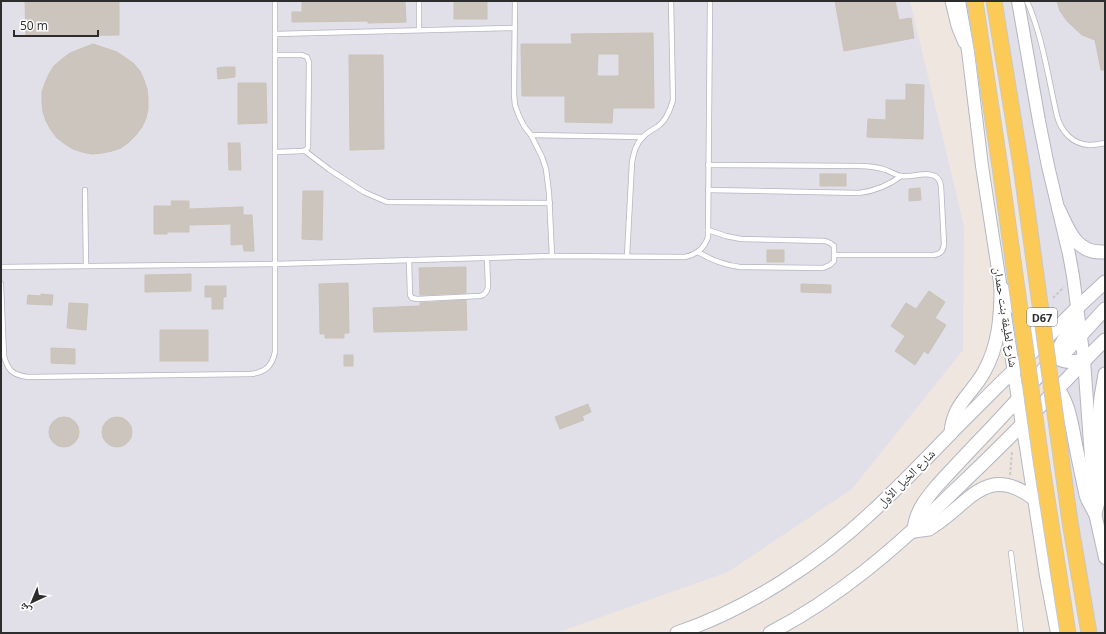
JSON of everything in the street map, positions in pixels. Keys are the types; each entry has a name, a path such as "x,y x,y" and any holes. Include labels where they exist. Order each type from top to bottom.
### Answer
{"main road":[{"name":"شارع لطيفة بنت حمدان","path":"975,1 1041,460 1068,633"},
{"name":"D67","path":"994,1 1021,166 1070,522 1089,633"},
{"path":"1059,210 1071,235 1079,244 1095,252 1105,252"},
{"name":"شارع الخيل الأول","path":"677,633 717,617 754,598 802,568 836,544 873,512 1014,370 1105,282"},
{"path":"1001,288 1047,351 1056,358 1067,362 1084,360"},
{"path":"951,433 957,410 985,371 994,349 999,330 1001,288"},
{"path":"1022,425 1044,375 1056,358 1068,333 1077,308"},
{"path":"1056,358 1081,335 1105,309"},
{"path":"770,633 825,601 914,531 1022,425 1105,340"},
{"path":"1014,370 1028,370 1044,375 1058,388 1071,422 1086,495 1090,506 1095,513"},
{"path":"1095,513 1100,494 1098,430 1105,374"},
{"path":"914,531 917,514 932,492 1018,399 1044,375"},
{"path":"914,531 929,529 935,526 978,490 988,486 999,484 1009,485 1022,490 1033,498"}],"street":[{"path":"950,1 956,26 968,51"},
{"name":"شارع لطيفة بنت حمدان","path":"959,1 968,51 982,166 1033,498 1057,633"},
{"path":"1018,1 1039,121 1069,254 1084,360 1095,513 1105,558"}],"lane":[{"path":"1,284 4,356 6,365 12,372 20,376 251,374 260,373 268,368 273,360 275,352 275,1"},
{"path":"418,30 419,1"},
{"path":"515,1 515,105 524,126 531,135 542,157 546,169 550,203 552,256"},
{"path":"627,256 632,162 636,148 649,131 658,126 665,119 673,100 671,1"},
{"path":"1,267 275,264 552,256 685,257 692,255 702,248 708,237 710,1"},
{"path":"1027,1 1042,41 1059,124 1069,136 1082,144 1090,145 1105,143"},
{"path":"275,34 514,28"},
{"path":"275,55 302,55 308,59 308,145 307,149 305,150"},
{"path":"531,135 643,137"},
{"path":"275,152 305,150 330,170 364,192 387,202 550,203"},
{"path":"708,165 863,166 885,170 901,176 928,174 937,177 940,181 944,244 942,252 934,255 834,256"},
{"path":"708,190 863,192 877,190 901,176"},
{"path":"85,190 86,266"},
{"path":"698,252 718,262 740,267 823,268 830,265 834,261 834,246 825,241 742,239 708,230"},
{"path":"409,260 410,296 417,299 483,295 488,290 487,258"},
{"path":"1098,430 1104,450"},
{"path":"1011,553 1021,633"}],"shaded area":[{"path":"1,1 910,1 964,226 963,350 852,489 728,572 556,633 1,633"},
{"path":"989,1 1105,1 1105,633 1096,633"}],"building":[{"path":"25,1 119,1 119,35 26,36"},
{"path":"302,1 405,1 406,22 292,22 292,12 302,12"},
{"path":"454,1 487,1 487,19 454,19"},
{"path":"835,1 895,1 899,20 911,18 914,38 844,51"},
{"path":"1057,1 1105,1 1105,70 1101,70 1095,40 1082,35 1067,21 1060,11"},
{"path":"653,33 654,108 613,108 612,123 565,122 565,96 522,96 521,44 572,44 571,34","holes":["598,54 619,54 619,76 597,76"]},
{"path":"93,44 117,52 133,63 140,71 147,89 148,109 142,127 129,142 121,148 112,151 92,154 73,149 57,138 46,121 43,112 42,92 54,66 70,53"},
{"path":"349,55 383,55 384,149 350,150"},
{"path":"235,67 235,77 218,79 217,68"},
{"path":"238,83 266,83 267,123 238,124"},
{"path":"906,84 924,85 923,139 867,137 868,119 886,120 886,100 906,100"},
{"path":"228,143 240,143 241,170 229,170"},
{"path":"820,174 846,174 846,186 820,186"},
{"path":"920,188 921,200 909,201 909,189"},
{"path":"303,191 323,191 322,240 302,239"},
{"path":"171,201 189,201 189,209 243,207 243,215 252,215 254,251 244,251 243,244 231,245 231,224 189,225 189,232 167,232 167,234 154,234 154,206 172,206"},
{"path":"767,250 784,250 784,262 767,262"},
{"path":"466,267 466,293 420,295 419,268"},
{"path":"191,274 191,291 145,292 145,275"},
{"path":"348,283 349,333 344,333 344,338 325,338 325,334 320,334 319,284"},
{"path":"801,284 831,285 831,293 801,292"},
{"path":"205,286 226,286 226,297 223,297 223,309 212,309 212,297 205,297"},
{"path":"929,291 945,302 935,318 946,325 928,354 924,351 915,365 895,351 905,336 891,326 906,303 916,309"},
{"path":"41,294 53,295 52,305 27,304 28,295 41,296"},
{"path":"466,300 467,330 374,332 373,308 420,306 420,303"},
{"path":"69,303 88,304 86,330 67,328"},
{"path":"160,330 208,330 208,361 160,361"},
{"path":"51,348 75,349 75,364 51,363"},
{"path":"344,355 353,355 353,366 344,366"},
{"path":"588,404 591,412 582,416 584,420 560,429 555,417"},
{"path":"64,417 75,421 79,432 75,443 64,447 53,443 49,432 53,421"},
{"path":"117,417 128,421 132,432 128,443 117,447 106,443 102,432 106,421"}]}
